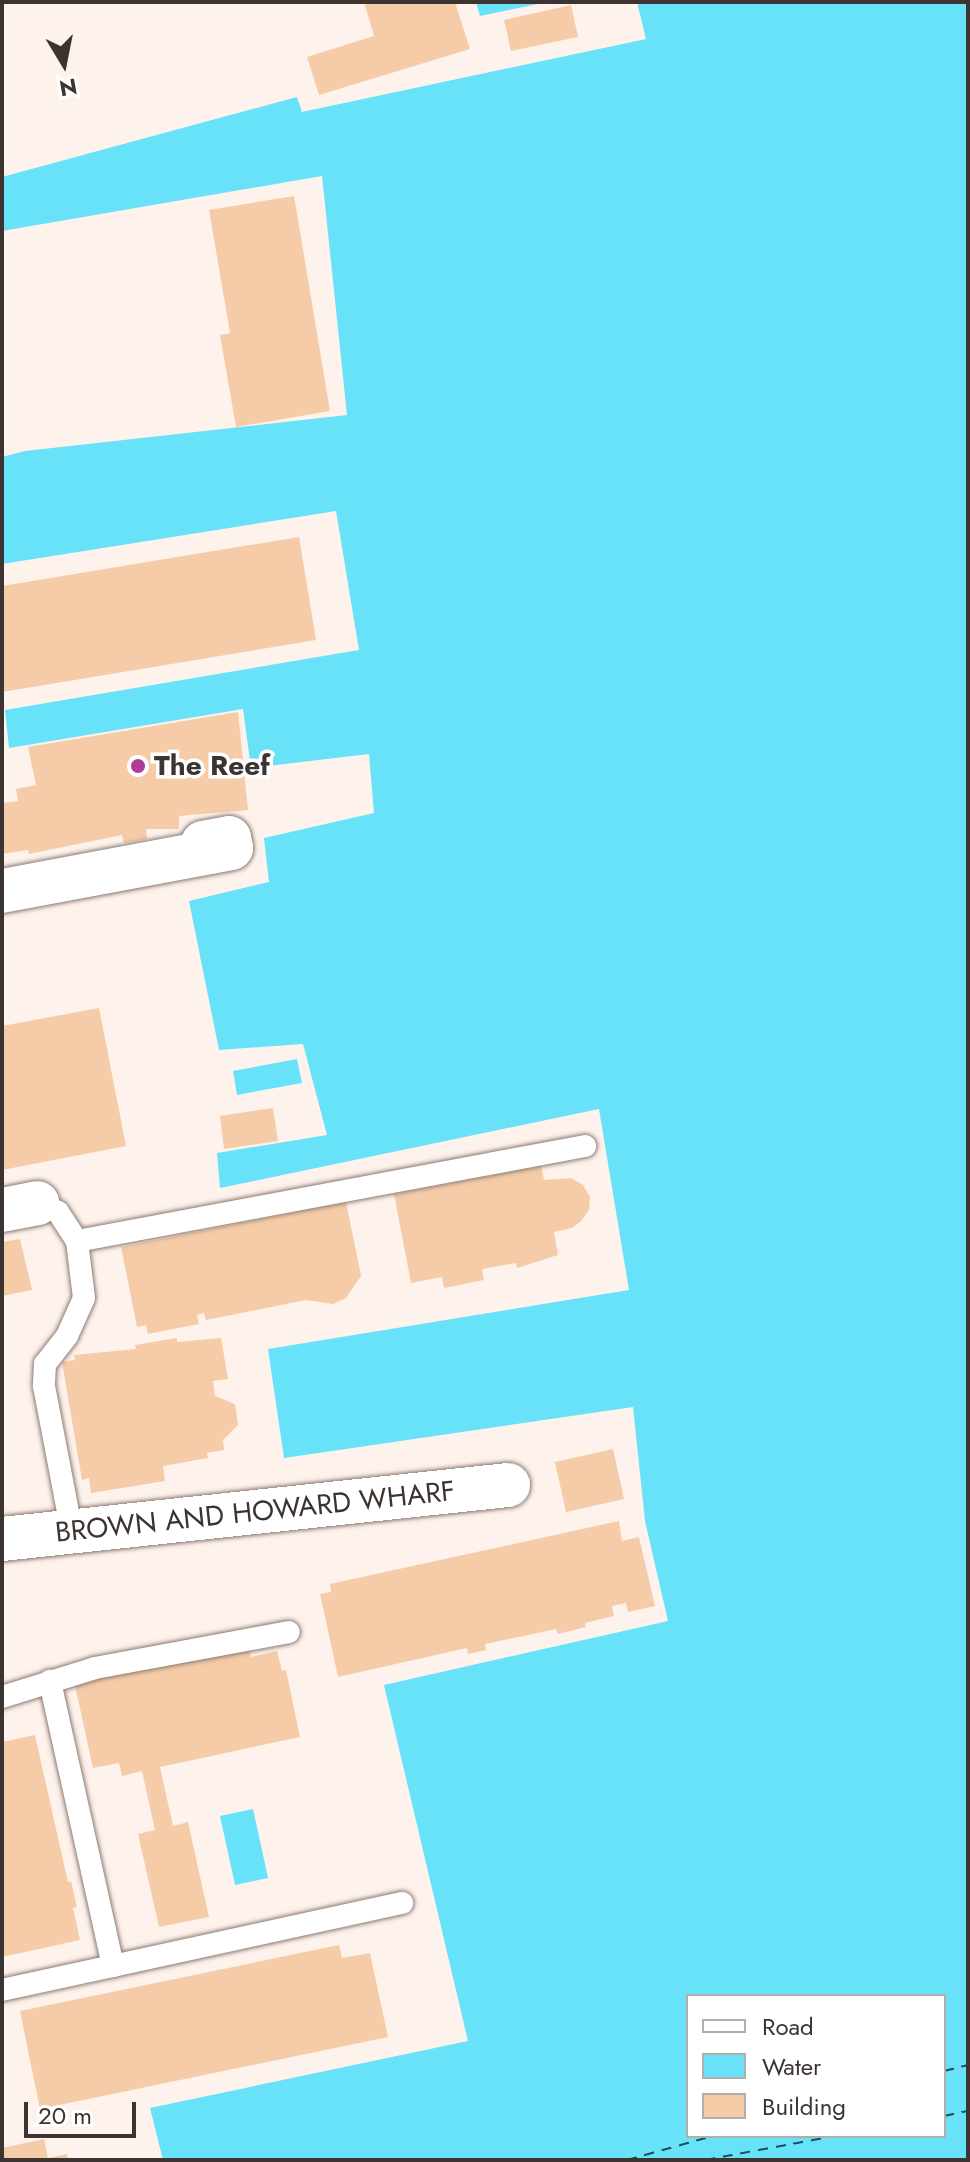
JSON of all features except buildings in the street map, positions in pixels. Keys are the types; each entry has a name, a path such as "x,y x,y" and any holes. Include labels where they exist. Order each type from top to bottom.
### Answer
{"street":[{"path":"2,891 209,852"},
{"name":"BROWN AND HOWARD WHARF","path":"2,1539 508,1485"}],"lane":[{"path":"77,1241 585,1146"},
{"path":"20,1206 58,1212 77,1241 84,1298 67,1336 45,1364 44,1386 72,1533"},
{"path":"2,1697 95,1668 289,1632"},
{"path":"50,1681 113,1966"},
{"path":"2,1990 402,1903"}],"water":[{"path":"476,2 547,2 480,16"},
{"path":"637,2 968,2 968,2160 163,2160 150,2108 468,2041 384,1685 668,1621 645,1521 633,1407 284,1458 268,1349 629,1290 599,1109 220,1188 217,1153 327,1135 303,1044 219,1050 189,901 269,882 264,838 374,813 369,754 251,768 243,709 9,748 5,710 359,650 336,511 2,564 2,457 25,451 347,415 322,176 2,231 2,177 297,97 302,112 646,39"},
{"path":"297,1059 302,1083 237,1095 233,1071"},
{"path":"253,1809 268,1878 235,1885 220,1816"}],"ferry route":[{"path":"946,2070 968,2065"},
{"path":"946,2116 968,2111"},
{"path":"627,2160 706,2138"},
{"path":"705,2160 824,2138"}],"place":[{"name":"The Reef","path":"138,766"}]}
